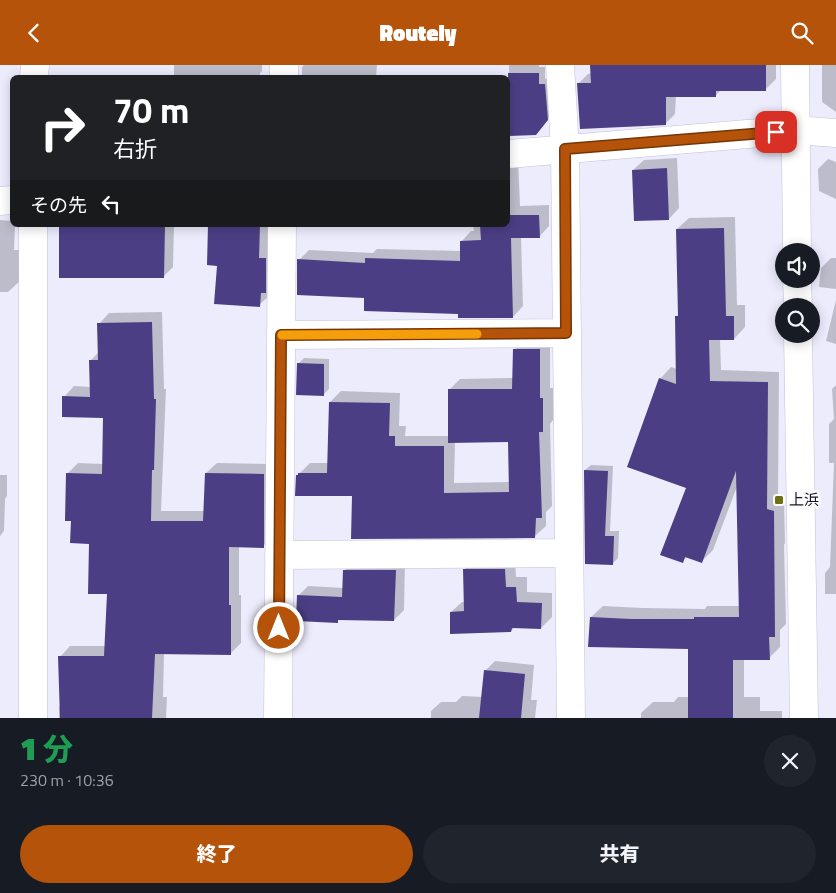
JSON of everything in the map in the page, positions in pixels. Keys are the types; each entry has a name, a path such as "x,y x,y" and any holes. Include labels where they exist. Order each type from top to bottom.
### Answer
{"street":[{"path":"560,65 565,149 570,718"},
{"path":"795,65 797,243"},
{"path":"510,154 795,131 836,133"},
{"path":"33,227 33,718"},
{"path":"278,718 282,227"},
{"path":"281,335 566,333"},
{"path":"798,343 804,718"},
{"path":"279,555 569,553"}],"building":[{"path":"590,65 766,65 766,91 716,91 716,97 666,97 666,125 580,129 577,83 591,83"},
{"path":"508,73 539,73 539,84 545,84 548,120 536,135 510,136 510,75"},
{"path":"667,168 669,220 634,221 632,170"},
{"path":"510,215 539,215 540,238 511,238 513,318 458,318 458,314 364,311 364,298 297,295 297,259 365,263 365,258 460,261 460,241 481,240 480,227 510,227"},
{"path":"59,227 165,227 164,278 59,278"},
{"path":"208,227 260,227 259,258 266,258 266,293 261,293 260,307 214,304 217,266 207,265"},
{"path":"724,228 726,316 734,316 734,340 709,340 710,381 768,382 767,509 774,511 775,637 769,637 770,660 733,660 733,718 688,718 688,649 588,647 590,617 694,619 694,617 739,617 736,471 702,563 685,557 683,563 660,555 686,488 627,467 659,378 676,384 675,316 678,316 676,229"},
{"path":"152,322 154,399 156,399 151,521 203,521 205,473 264,474 264,548 229,547 231,655 155,654 152,718 60,718 58,656 104,656 107,594 88,594 89,544 70,543 71,521 65,521 66,473 102,474 103,418 62,417 62,396 90,397 89,360 98,360 97,323"},
{"path":"513,349 540,349 540,398 543,398 543,432 539,432 542,518 536,518 535,538 351,539 352,496 295,496 296,475 298,473 327,473 329,402 390,403 389,436 395,436 395,446 444,446 444,493 509,492 508,442 448,443 448,389 512,389"},
{"path":"297,363 324,364 324,396 296,395"},
{"path":"584,470 608,471 605,536 614,536 613,565 585,564"},
{"path":"463,569 505,569 506,587 516,587 517,602 542,603 541,629 512,628 511,632 450,634 450,612 464,611"},
{"path":"343,570 396,570 394,621 338,620 338,623 296,621 297,595 342,597"},
{"path":"484,670 525,674 521,718 479,718"}],"slow traffic":[{"path":"282,335 477,334"}],"place":[{"name":"上浜","path":"779,500"}],"route":[{"path":"279,628 281,335 566,333 565,149 776,132"}]}
